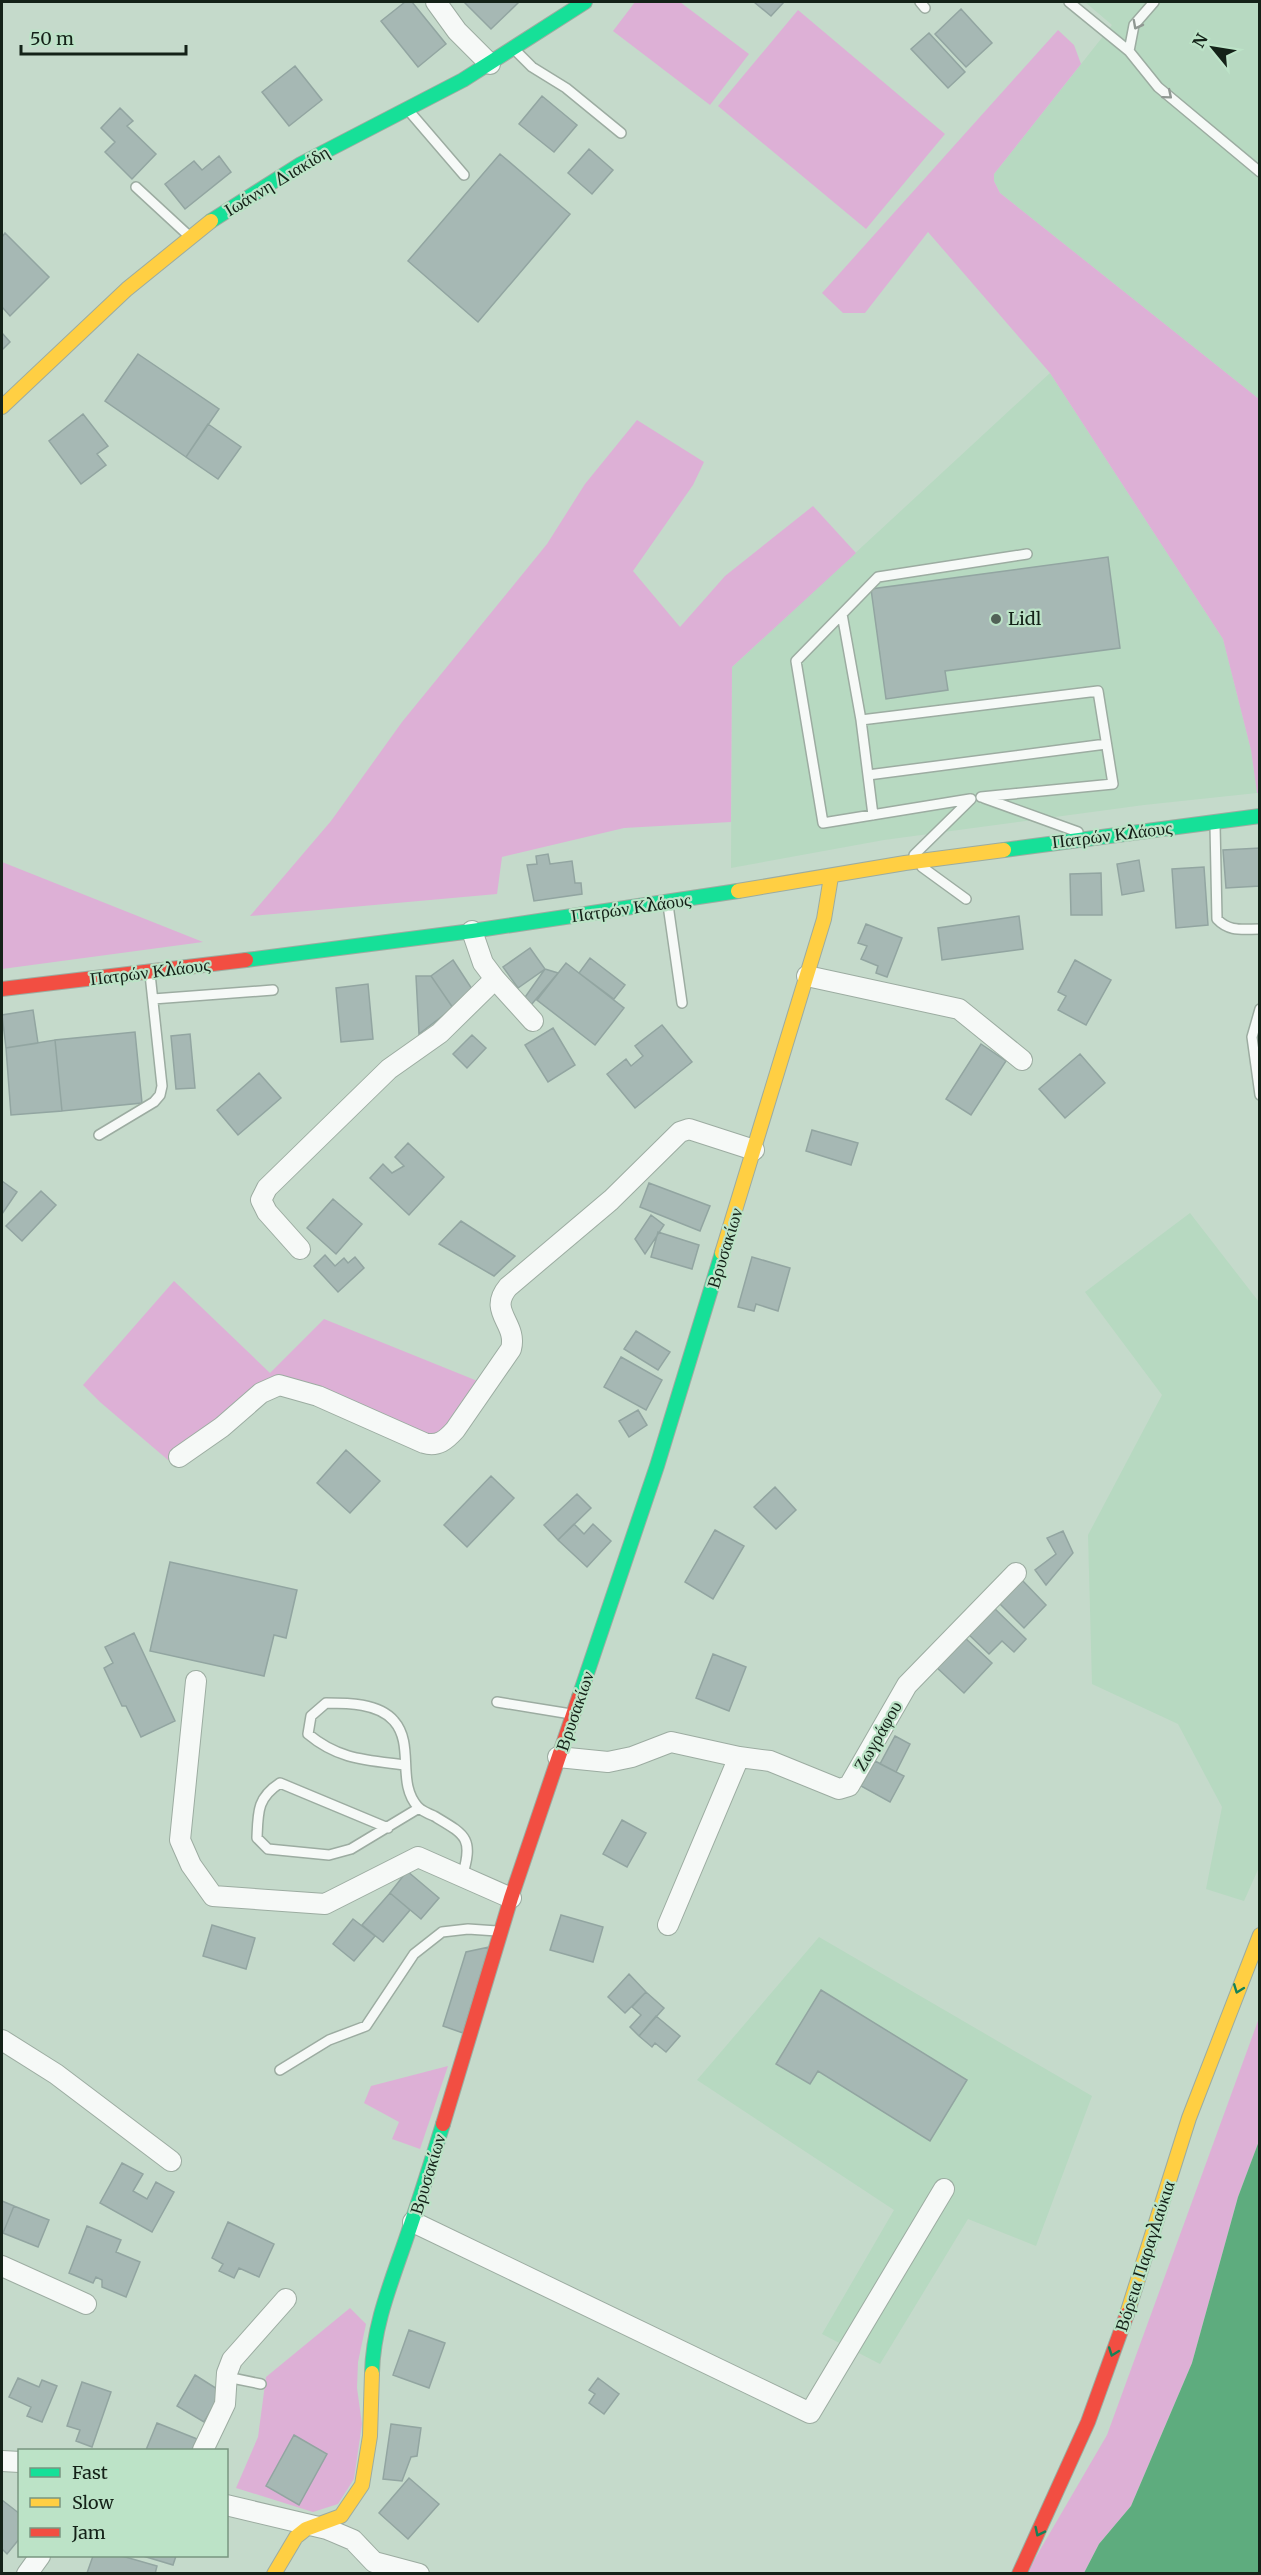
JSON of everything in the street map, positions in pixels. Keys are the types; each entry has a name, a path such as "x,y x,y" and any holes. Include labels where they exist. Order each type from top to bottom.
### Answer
{"street":[{"path":"436,2 458,31 490,64"},
{"name":"Ιωάννη Διακίδη","path":"2,407 127,289 190,237 272,182 490,64 585,2"},
{"name":"Πατρών Κλάους","path":"2,989 472,931 668,903 911,863 1260,816"},
{"name":"Βρυσακίων","path":"274,2574 296,2537 314,2526 345,2513 362,2485 370,2436 370,2373 374,2339 392,2277 413,2222 511,1898 657,1466 829,903 831,877"},
{"path":"472,931 483,963 533,1021"},
{"path":"807,976 959,1009 1022,1060"},
{"path":"300,1249 267,1212 261,1200 267,1188 389,1069 440,1033 495,979"},
{"path":"179,1457 222,1427 261,1393 279,1385 318,1396 424,1443 433,1444 444,1441 456,1430 511,1349 512,1335 500,1306 503,1294 508,1287 611,1200 680,1132 689,1129 754,1150"},
{"name":"Ζωγράφου","path":"558,1757 608,1762 632,1757 671,1742 739,1757 770,1761 839,1789 849,1786 907,1685 1016,1573"},
{"path":"196,1681 180,1840 190,1865 213,1896 325,1904 418,1857 511,1898"},
{"path":"668,1925 739,1757"},
{"name":"Βόρεια Παραγλαύκια","path":"1018,2574 1088,2422 1130,2306 1189,2118 1260,1935"},
{"path":"2,2040 83,2093 171,2161"},
{"path":"413,2222 810,2413 944,2189"},
{"path":"2,2266 86,2304"},
{"path":"204,2449 225,2404 229,2366 240,2348 286,2299"},
{"path":"2,2462 18,2462"},
{"path":"228,2505 314,2526 353,2541 374,2562 419,2574"},
{"path":"27,2574 39,2557"}],"lane":[{"path":"1069,2 1129,51 1158,87 1260,172"},
{"path":"1129,51 1134,25 1154,2"},
{"path":"514,49 532,67 566,88 621,133"},
{"path":"408,110 464,175"},
{"path":"136,187 190,237"},
{"path":"861,720 1098,691 1113,784 981,797 824,823 795,661 878,577 1027,554"},
{"path":"842,614 861,720 873,815"},
{"path":"868,775 1106,744"},
{"path":"981,797 1092,837"},
{"path":"966,899 911,863 970,799"},
{"path":"1215,823 1217,919 1224,927 1232,930 1260,929"},
{"path":"668,903 682,1003"},
{"path":"99,1135 154,1102 160,1095 162,1086 150,971"},
{"path":"153,999 273,990"},
{"path":"1260,1009 1252,1037 1260,1095"},
{"path":"496,1702 573,1714"},
{"path":"405,1765 351,1758 324,1748 308,1734 311,1716 326,1703 363,1704 394,1720 402,1734 405,1765 406,1785 419,1808 462,1832 467,1852 462,1877"},
{"path":"388,1828 280,1783 265,1792 258,1814 256,1838 268,1849 329,1855 351,1849 388,1828 419,1808"},
{"path":"280,2070 329,2040 366,2026 414,1954 442,1932 468,1929 501,1931"},
{"path":"227,2377 261,2384"}],"shaded area":[{"path":"635,2 680,2 749,54 710,105 613,31"},
{"path":"1085,2 1259,2 1259,399 1000,193 994,181 994,174 1112,25"},
{"path":"798,10 945,134 866,229 718,106"},
{"path":"1058,30 1074,45 1081,64 994,174 994,181 1000,193 1259,399 1259,793 1257,793 1251,750 1223,639 1050,373 928,232 865,313 843,313 822,293"},
{"path":"1050,373 1223,639 1251,750 1257,793 1144,805 884,840 731,868 732,667"},
{"path":"637,420 704,462 693,485 633,571 680,627 725,576 813,506 856,553 732,667 731,822 624,828 502,857 497,894 250,916 331,821 402,722 547,544 585,484"},
{"path":"2,862 203,942 2,969"},
{"path":"1190,1213 1259,1302 1260,1865 1244,1901 1206,1889 1222,1807 1178,1724 1092,1684 1088,1535 1162,1395 1085,1292"},
{"path":"174,1281 270,1373 324,1319 480,1382 441,1439 273,1380 168,1460 83,1385"},
{"path":"819,1937 1092,2096 1036,2246 968,2219 880,2364 822,2334 894,2210 697,2080"},
{"path":"1259,2018 1259,2141 1238,2197 1192,2363 1131,2506 1099,2544 1084,2573 1026,2574 1107,2435"},
{"path":"448,2066 420,2149 392,2139 399,2122 364,2103 371,2086"},
{"path":"1259,2141 1259,2573 1084,2573 1099,2544 1131,2506 1192,2363 1238,2197"},
{"path":"350,2308 366,2324 358,2362 357,2388 362,2424 354,2479 338,2504 313,2512 236,2488 258,2437 266,2377"}],"building":[{"path":"405,2 412,2 446,44 418,67 381,21"},
{"path":"464,2 519,2 491,29"},
{"path":"754,2 784,2 771,16"},
{"path":"961,9 992,43 966,67 935,34"},
{"path":"929,33 965,72 948,88 911,49"},
{"path":"295,66 322,100 289,126 262,92"},
{"path":"542,96 577,125 554,152 519,124"},
{"path":"120,108 133,121 127,126 156,154 132,179 105,152 115,142 101,128"},
{"path":"589,149 613,170 592,194 568,173"},
{"path":"500,154 570,214 478,322 408,261"},
{"path":"219,156 231,172 185,209 165,184 194,161 202,170"},
{"path":"5,233 49,277 10,316 2,307 2,237"},
{"path":"2,333 10,342 2,350"},
{"path":"138,354 219,409 186,457 105,401"},
{"path":"83,414 108,446 97,454 106,465 81,484 49,441"},
{"path":"208,424 241,447 218,479 186,457"},
{"name":"Lidl","path":"1108,557 1120,648 945,671 948,690 886,699 871,589"},
{"path":"1260,848 1260,886 1226,888 1223,850"},
{"path":"548,854 550,864 572,861 575,883 581,883 582,894 534,901 527,865 537,864 536,856"},
{"path":"1139,860 1144,891 1122,895 1117,864"},
{"path":"1204,867 1208,925 1176,928 1172,869"},
{"path":"1101,873 1102,915 1071,915 1070,874"},
{"path":"1019,916 1023,949 942,960 938,928"},
{"path":"866,924 902,938 887,977 876,973 878,966 861,959 867,946 858,943"},
{"path":"530,948 545,969 518,988 503,967"},
{"path":"590,958 625,985 614,999 579,973"},
{"path":"453,960 472,989 453,1008 431,976"},
{"path":"1075,960 1111,980 1086,1025 1058,1010 1066,996 1058,992"},
{"path":"566,963 624,1008 595,1045 537,1000"},
{"path":"545,969 558,973 531,1005 523,1000"},
{"path":"416,976 431,976 453,1008 419,1034"},
{"path":"368,984 373,1039 341,1042 336,988"},
{"path":"33,1010 38,1043 6,1048 2,1015"},
{"path":"662,1025 692,1062 635,1108 607,1074 626,1059 631,1066 643,1056 635,1046"},
{"path":"553,1028 575,1065 548,1082 525,1045"},
{"path":"135,1032 142,1103 62,1111 55,1040"},
{"path":"190,1034 195,1088 176,1089 171,1036"},
{"path":"472,1035 486,1048 467,1068 453,1054"},
{"path":"55,1040 62,1111 11,1115 6,1048"},
{"path":"981,1044 1006,1061 971,1115 946,1099"},
{"path":"1080,1054 1105,1083 1065,1118 1039,1089"},
{"path":"259,1073 281,1098 238,1135 217,1110"},
{"path":"812,1130 858,1143 851,1165 806,1151"},
{"path":"408,1143 444,1177 409,1215 370,1178 383,1164 392,1173 404,1166 395,1157"},
{"path":"2,1181 17,1192 2,1214"},
{"path":"649,1183 710,1206 700,1231 640,1207"},
{"path":"41,1191 56,1205 22,1241 6,1226"},
{"path":"333,1199 362,1224 336,1254 307,1228"},
{"path":"651,1215 664,1225 645,1254 635,1239"},
{"path":"461,1221 515,1256 494,1276 439,1244"},
{"path":"658,1232 699,1245 692,1269 651,1257"},
{"path":"325,1255 335,1266 344,1258 348,1263 355,1257 364,1268 338,1292 314,1266"},
{"path":"752,1257 790,1268 778,1311 756,1304 754,1311 738,1307"},
{"path":"636,1331 670,1352 658,1370 624,1349"},
{"path":"621,1357 662,1380 646,1410 604,1387"},
{"path":"638,1410 647,1425 629,1437 619,1421"},
{"path":"346,1450 380,1481 350,1513 317,1483"},
{"path":"491,1476 514,1498 467,1547 444,1525"},
{"path":"775,1487 796,1510 776,1529 754,1507"},
{"path":"577,1494 591,1508 558,1540 544,1525"},
{"path":"574,1524 584,1534 593,1524 611,1541 587,1567 558,1540"},
{"path":"715,1530 744,1546 713,1599 685,1582"},
{"path":"1063,1531 1073,1553 1046,1585 1035,1570 1056,1554 1047,1538"},
{"path":"170,1562 297,1590 286,1638 274,1635 264,1676 150,1651"},
{"path":"1021,1579 1046,1605 1024,1628 998,1602"},
{"path":"991,1605 1026,1639 1014,1652 1002,1641 989,1654 965,1631"},
{"path":"134,1633 175,1721 141,1737 126,1706 122,1706 104,1668 113,1663 105,1647"},
{"path":"963,1636 992,1663 964,1693 935,1666"},
{"path":"713,1654 746,1667 729,1711 696,1698"},
{"path":"895,1736 910,1744 896,1772 880,1764"},
{"path":"875,1761 904,1776 890,1802 861,1786"},
{"path":"622,1820 646,1833 627,1867 603,1854"},
{"path":"407,1871 439,1898 421,1919 390,1893"},
{"path":"390,1893 410,1910 383,1942 362,1925"},
{"path":"561,1915 603,1927 593,1962 550,1950"},
{"path":"353,1919 375,1936 354,1961 333,1944"},
{"path":"212,1925 255,1938 246,1969 203,1956"},
{"path":"489,1947 463,2033 443,2026 466,1952"},
{"path":"629,1974 646,1992 625,2013 608,1997"},
{"path":"821,1990 967,2080 930,2141 818,2071 810,2084 776,2064"},
{"path":"646,1992 664,2008 639,2036 630,2027 641,2015 632,2007"},
{"path":"656,2016 680,2036 666,2052 655,2043 652,2047 639,2036"},
{"path":"122,2163 143,2174 133,2191 147,2199 156,2182 174,2192 152,2232 100,2203"},
{"path":"2,2201 14,2206 3,2233 2,2233"},
{"path":"14,2206 49,2220 38,2247 3,2233"},
{"path":"228,2222 274,2244 259,2277 239,2268 234,2278 219,2271 223,2264 212,2258"},
{"path":"87,2226 121,2240 116,2252 140,2262 126,2297 102,2287 102,2280 96,2277 93,2283 69,2273"},
{"path":"409,2330 445,2343 429,2388 393,2375"},
{"path":"195,2375 222,2392 204,2422 177,2406"},
{"path":"18,2378 39,2387 42,2380 57,2386 42,2422 27,2416 31,2407 9,2397"},
{"path":"598,2378 619,2394 604,2414 589,2403 595,2394 589,2390"},
{"path":"82,2382 111,2392 92,2447 76,2441 80,2430 67,2426"},
{"path":"157,2423 197,2439 192,2449 146,2449"},
{"path":"391,2424 421,2428 417,2456 411,2457 402,2481 383,2479"},
{"path":"294,2435 327,2454 299,2505 266,2486"},
{"path":"409,2478 439,2504 408,2539 379,2513"},
{"path":"2,2500 18,2512 18,2540 7,2554 2,2549"},
{"path":"93,2557 126,2557 157,2566 155,2574 87,2573"},
{"path":"146,2557 176,2557 173,2565"}],"traffic: fast":[{"path":"211,221 301,164 463,80 585,2"},
{"path":"1004,850 1260,816"},
{"path":"246,960 472,931 738,891"},
{"path":"579,1697 657,1466 722,1253"},
{"path":"372,2373 379,2322 443,2124"}],"traffic: slow":[{"path":"2,407 127,289 211,221"},
{"path":"738,891 905,863 1004,850"},
{"path":"722,1253 824,919 831,877"},
{"path":"1127,2314 1189,2118 1260,1935"},
{"path":"274,2574 296,2537 306,2529 341,2516 362,2485 370,2436 372,2373"}],"traffic: jam":[{"path":"2,989 246,960"},
{"path":"443,2124 511,1898 579,1697"},
{"path":"1019,2574 1088,2422 1127,2314"}],"place":[{"name":"Lidl","path":"996,619"}]}
